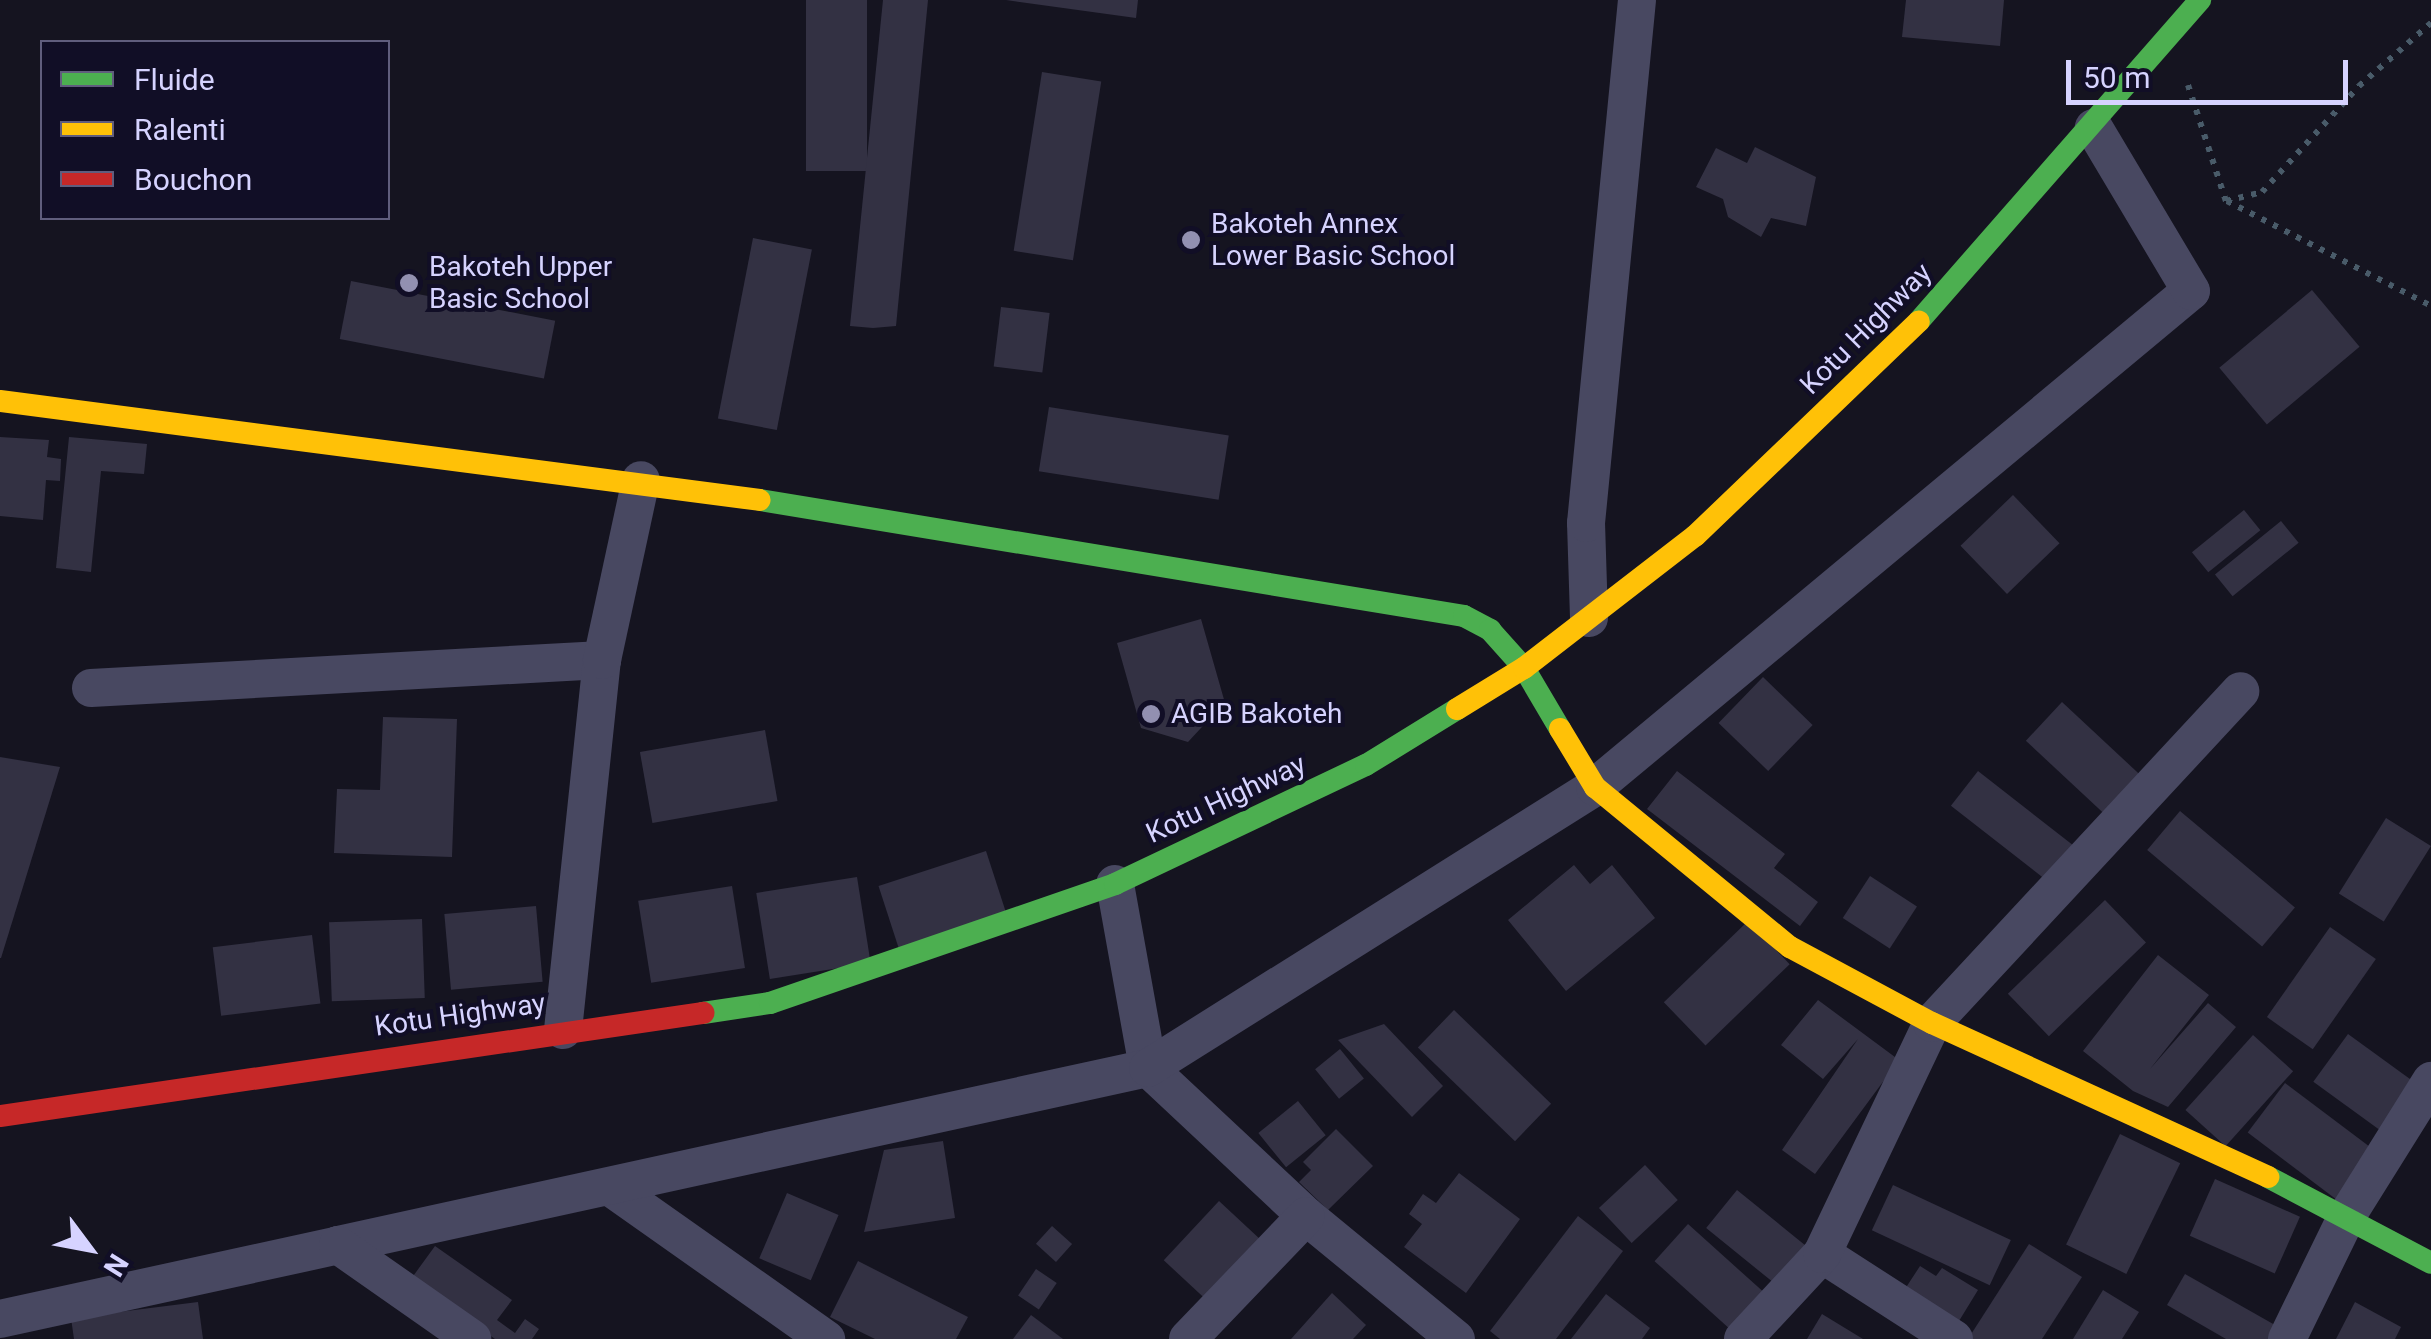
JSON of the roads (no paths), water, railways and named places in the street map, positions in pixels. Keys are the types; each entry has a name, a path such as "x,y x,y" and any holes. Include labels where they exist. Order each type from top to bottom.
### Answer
{"street":[{"path":"1590,618 1586,523 1637,0"},
{"name":"Kotu Highway","path":"0,1116 563,1030 770,1003 1115,884 1366,765 1524,668 1695,536 1925,315 2094,128 2200,0"},
{"path":"0,1319 613,1189 1148,1068 1595,787 2191,291 2094,128"},
{"path":"0,402 641,480 1464,616 1490,630 1524,668 1595,787 1790,948 1932,1023 2348,1214 2431,1263"},
{"path":"563,1030 602,660 641,480"},
{"path":"92,688 602,660"},
{"path":"1743,1339 1822,1254 1932,1023 2240,690"},
{"path":"1115,884 1148,1068 1306,1216 1456,1339"},
{"path":"2286,1339 2348,1214 2431,1081"},
{"path":"613,1189 826,1339"},
{"path":"1188,1339 1306,1216"},
{"path":"338,1245 472,1339"},
{"path":"1822,1254 1954,1339"}],"place":[{"name":"Bakoteh Annex Lower Basic School","path":"1191,240"},
{"name":"Bakoteh Upper Basic School","path":"409,283"},
{"name":"AGIB Bakoteh","path":"1151,714"}]}
